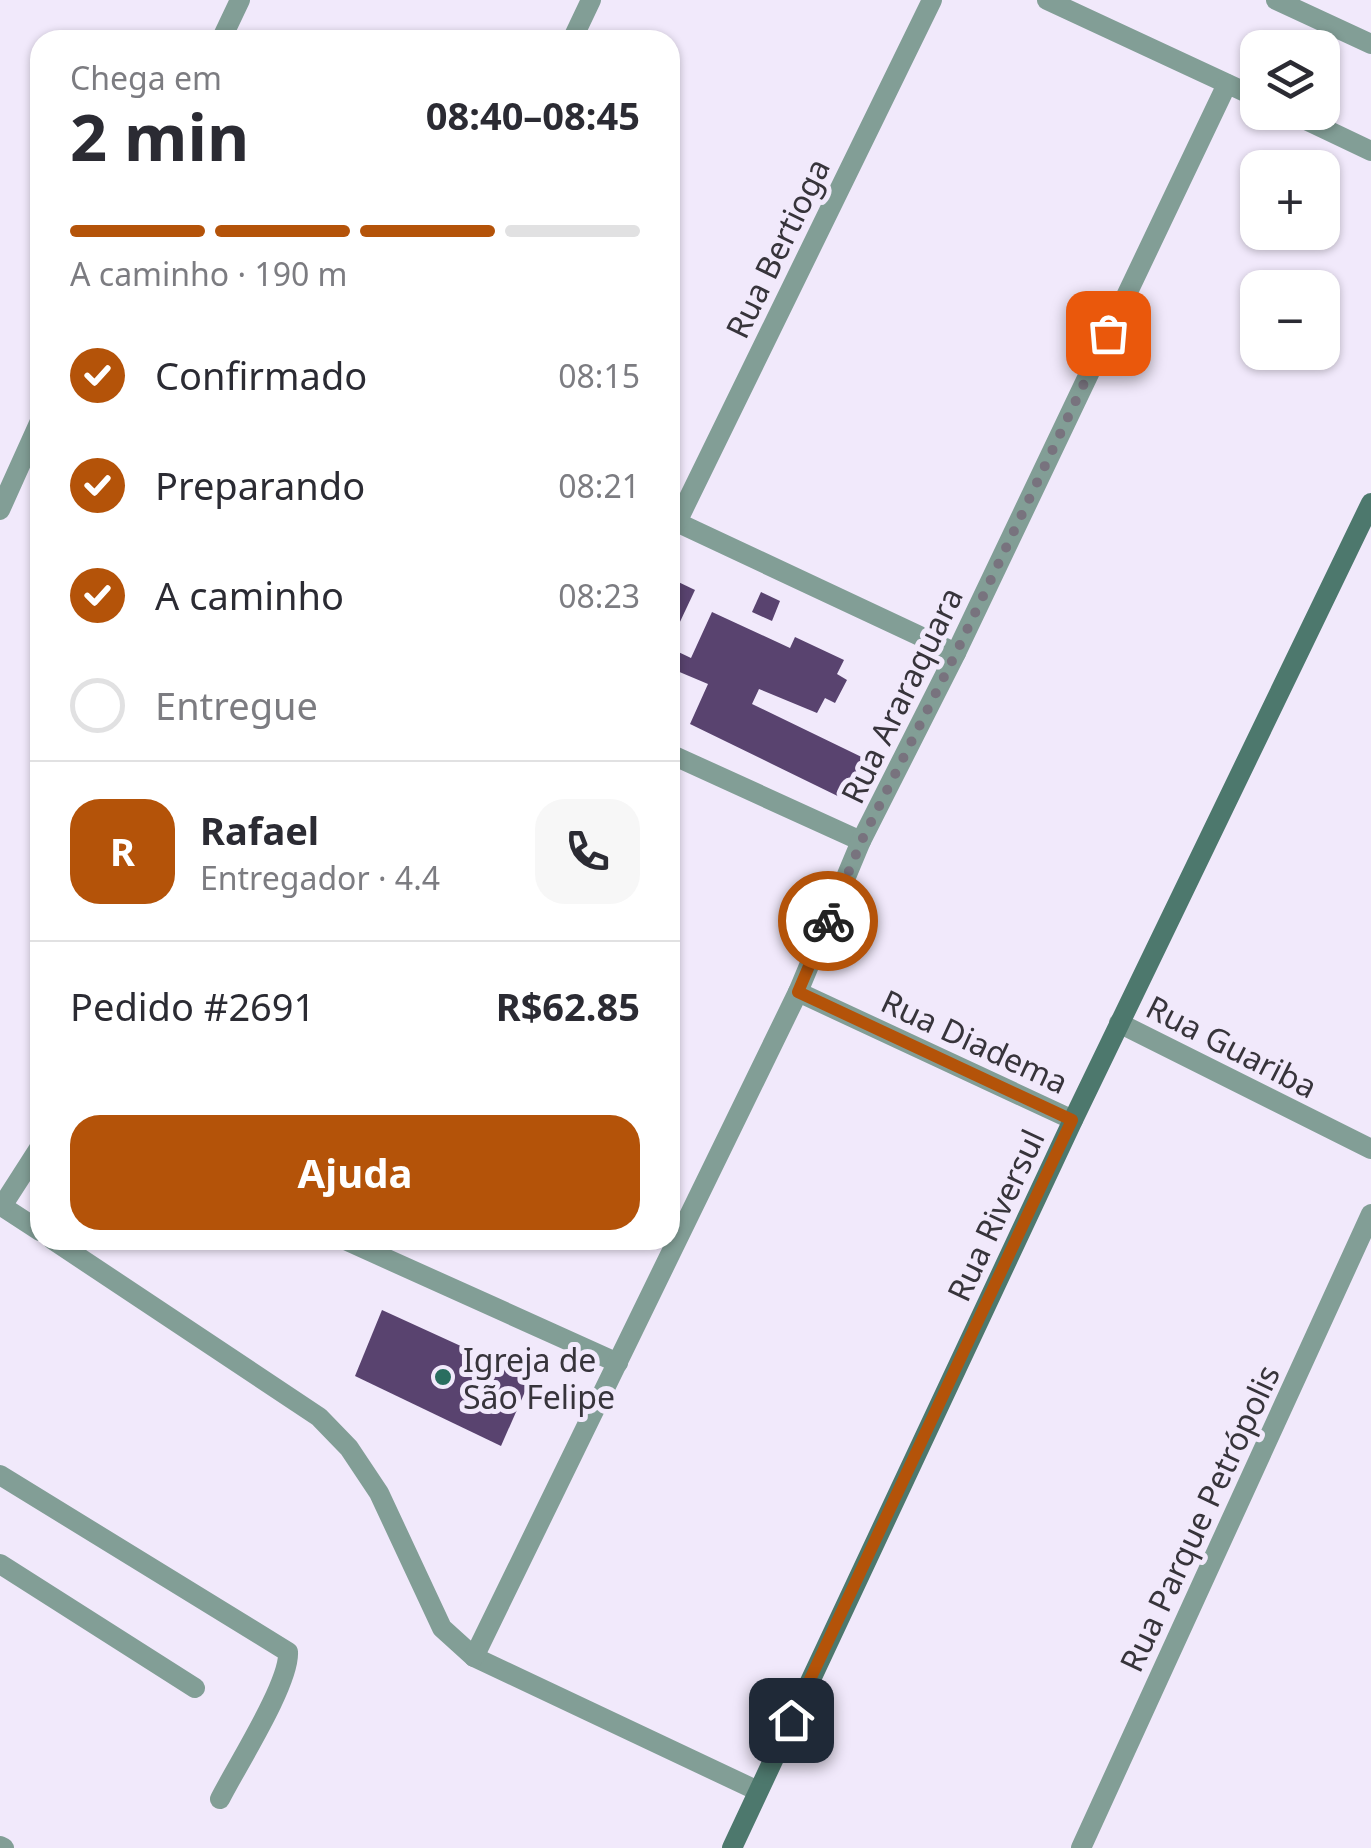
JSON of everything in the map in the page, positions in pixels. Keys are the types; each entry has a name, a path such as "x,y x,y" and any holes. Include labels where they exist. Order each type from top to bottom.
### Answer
{"street":[{"path":"225,30 240,0"},
{"path":"577,30 591,0"},
{"name":"Rua Bertioga","path":"680,506 932,0"},
{"path":"1047,0 1240,90"},
{"path":"1276,0 1371,44"},
{"name":"Rua Araraquara","path":"680,1235 798,992 862,840 956,653 1227,84"},
{"path":"1328,130 1371,150"},
{"path":"1,503 30,442"},
{"name":"Rua Riversul","path":"732,1848 1072,1120 1371,503"},
{"path":"680,523 956,653"},
{"path":"680,758 862,840"},
{"name":"Rua Diadema","path":"798,992 1072,1120"},
{"name":"Rua Guariba","path":"1119,1023 1371,1149"},
{"path":"30,1162 1,1206 30,1225"},
{"name":"Rua Parque Petrópolis","path":"1081,1848 1362,1258 1371,1214"},
{"path":"68,1250 319,1417 349,1448 380,1492 442,1628 474,1658 758,1791"},
{"path":"367,1250 618,1363"},
{"name":"Rua Araraquara","path":"474,1658 673,1250"},
{"path":"0,1475 288,1652 275,1694 220,1798"},
{"path":"0,1564 194,1688"}],"building":[{"path":"680,583 695,590 680,622"},
{"path":"761,592 780,601 772,621 752,612"},
{"path":"712,612 790,648 795,637 844,660 837,674 847,680 835,703 825,698 817,713 759,689 752,704 874,763 854,804 690,724 708,684 680,672 680,653 691,658"},
{"name":"Igreja de São Felipe","path":"382,1310 531,1378 501,1446 355,1376"}],"way so far":[{"path":"828,921 862,840 1108,333"}],"place":[{"name":"Igreja de São Felipe","path":"443,1377"}],"route":[{"path":"791,1720 1072,1120 798,992 828,921"}]}
